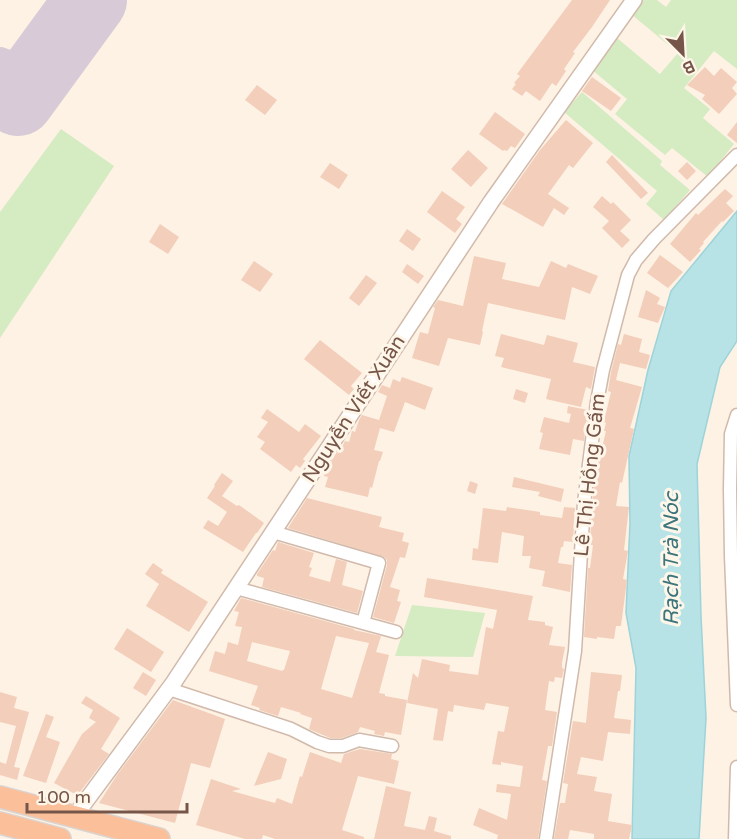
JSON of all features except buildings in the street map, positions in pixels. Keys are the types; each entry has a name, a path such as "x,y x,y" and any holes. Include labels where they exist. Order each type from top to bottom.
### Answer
{"highway":[{"path":"0,797 159,839"},
{"path":"38,833 43,809"},
{"path":"0,823 60,839"}],"street":[{"name":"Nguyễn Viết Xuân","path":"74,817 169,689 491,202 634,0"},
{"name":"Lê Thị Hồng Gấm","path":"546,839 575,651 584,503 597,402 628,275 636,260 648,246 737,155"},
{"path":"737,415 731,434 730,500 737,705"},
{"path":"273,532 379,563 363,622"},
{"path":"236,588 396,632"},
{"path":"169,689 291,729 329,746 343,746 359,740 392,746"},
{"path":"735,839 737,767"}],"green space":[{"path":"643,0 657,0 666,7 671,0 737,0 737,69 714,51 684,88 710,109 703,118 734,144 708,177 672,148 665,155 615,114 627,99 591,69 617,38 660,74 678,53 631,14"},
{"path":"582,92 662,161 660,165 690,190 664,220 646,204 657,191 564,112"},
{"path":"61,129 114,166 0,338 0,212"},
{"path":"412,605 485,613 473,657 395,656"}],"water":[{"name":"Rạch Trà Nóc","path":"737,211 737,341 720,367 697,464 706,718 699,839 632,839 636,668 626,613 630,523 629,456 648,370 671,291"}],"taxiway":[{"path":"0,61 21,66 42,66"}],"runway":[{"path":"18,100 91,0"}]}
